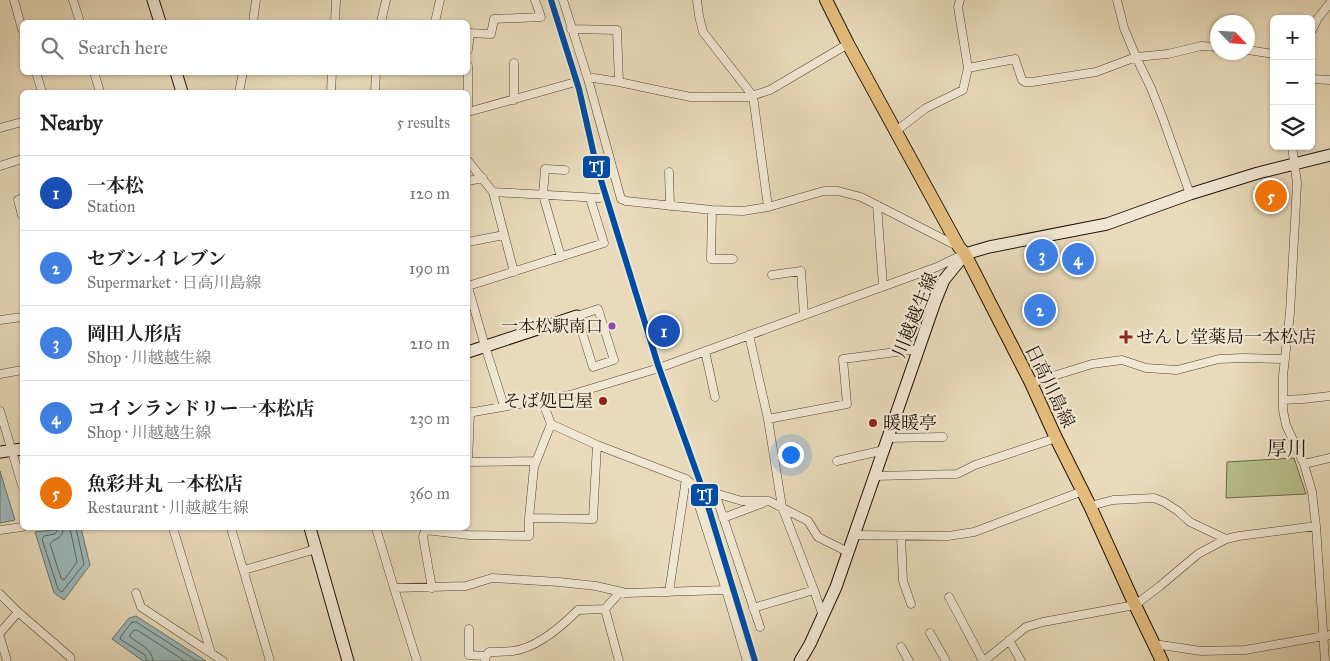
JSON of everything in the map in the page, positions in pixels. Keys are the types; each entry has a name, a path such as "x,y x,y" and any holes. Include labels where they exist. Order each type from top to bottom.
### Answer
{"main road":[{"path":"153,0 159,20"},
{"name":"日高川島線","path":"826,0 848,44 962,250 1031,383 1162,661"},
{"path":"177,75 181,90"},
{"path":"962,250 989,247 1107,224 1258,172 1330,155"},
{"name":"川越越生線","path":"800,661 810,644 836,587 935,302 944,280 962,250"},
{"path":"470,351 577,316"},
{"path":"0,452 17,450"},
{"path":"311,530 348,661"}],"street":[{"path":"14,0 20,22"},
{"path":"73,0 79,20"},
{"path":"253,20 256,0"},
{"path":"335,20 336,0"},
{"path":"381,20 386,0"},
{"path":"435,20 440,0"},
{"path":"470,33 490,34 494,19 541,17 535,0"},
{"path":"470,413 570,395 659,368 937,266 962,250 861,197 838,191 824,191 768,207 742,210 712,210 621,199 588,79 563,0"},
{"path":"697,0 703,32 753,96 768,207"},
{"path":"896,131 926,108 963,90 968,68 958,7 960,0"},
{"path":"1117,0 1124,28 1151,88 1190,194"},
{"path":"1315,24 1330,3"},
{"path":"572,29 618,30 619,82"},
{"path":"588,79 594,78 619,82 691,97 753,96 770,90 848,44"},
{"path":"968,68 1015,59 1022,80 1024,82 1032,82 1096,72 1136,57 1168,54 1200,46 1210,47"},
{"path":"1255,51 1270,53"},
{"path":"514,63 514,100"},
{"path":"37,75 41,90"},
{"path":"95,75 99,90"},
{"path":"239,90 242,75"},
{"path":"331,90 332,75"},
{"path":"375,90 376,75"},
{"path":"468,75 468,90"},
{"path":"1315,79 1330,80"},
{"path":"470,111 572,83"},
{"path":"0,128 20,123"},
{"path":"1292,150 1296,203 1286,359 1283,376 1283,410 1286,425 1304,464 1312,492 1327,636 1325,661"},
{"path":"0,166 20,160"},
{"path":"470,163 493,192 514,272"},
{"path":"561,257 543,194 545,169 565,170"},
{"path":"669,172 670,206"},
{"path":"470,181 483,178"},
{"path":"493,192 600,198"},
{"path":"470,285 604,243 590,198"},
{"path":"877,205 883,286"},
{"path":"712,210 711,259 732,259"},
{"path":"470,242 504,235"},
{"path":"772,275 801,271 804,315"},
{"path":"470,293 504,406"},
{"path":"598,309 614,360 593,367 577,316 598,309"},
{"path":"0,320 20,316"},
{"path":"749,335 768,419 782,507 823,616"},
{"path":"768,419 847,404 843,359 919,349"},
{"path":"704,351 715,397"},
{"path":"1031,383 1092,364 1122,360 1146,368 1177,370 1220,359 1286,359"},
{"path":"0,374 20,370"},
{"path":"1283,400 1330,396"},
{"path":"432,530 469,535 528,536 534,467 551,424 542,400"},
{"path":"0,411 17,450 20,472"},
{"path":"551,424 597,445 686,479 692,484 747,661"},
{"path":"888,438 944,437"},
{"path":"875,476 957,474 975,465 1056,438"},
{"path":"529,518 593,519 597,445"},
{"path":"836,461 884,450"},
{"path":"1304,464 1330,458"},
{"path":"470,462 536,461"},
{"path":"670,592 686,479"},
{"path":"854,535 948,536 974,532 1083,491"},
{"path":"760,627 715,493 742,501 769,501 808,521 818,536 848,552"},
{"path":"1090,506 1113,500 1154,498 1164,502 1190,522 1226,539"},
{"path":"723,518 769,501"},
{"path":"949,597 983,661 1026,627 1043,622 1135,605 1198,554 1226,539 1316,526"},
{"path":"0,530 20,527"},
{"path":"174,530 211,653"},
{"path":"232,530 270,661"},
{"path":"377,530 417,661"},
{"path":"425,530 423,537 432,588"},
{"path":"901,536 903,582 911,604"},
{"path":"244,570 316,549"},
{"path":"394,588 466,586 492,578 596,586 626,593 726,590"},
{"path":"754,608 814,590"},
{"path":"469,629 469,655 485,659 489,652 513,651 529,646 558,629 578,610 605,608 620,592"},
{"path":"136,593 141,607 223,661"},
{"path":"0,594 70,657 71,661"},
{"path":"605,608 619,661"},
{"path":"0,633 18,612"},
{"path":"930,633 946,661"},
{"path":"1154,644 1201,651 1244,650 1327,636"},
{"path":"0,637 7,661"},
{"path":"1009,640 1021,661"},
{"path":"901,647 909,661"}],"green space":[{"path":"1294,458 1306,494 1226,498 1227,462"}],"water":[{"path":"0,471 15,520 0,523"},
{"path":"81,530 90,565 64,600 54,593 35,532"},
{"path":"136,616 206,661 143,661 112,639 129,618"}],"transit line":[{"name":"TJ","path":"551,0 579,89 596,164 658,365 704,493 755,661"}],"place":[{"name":"魚彩丼丸 一本松店","path":"1271,196"},
{"name":"岡田人形店","path":"1042,255"},
{"name":"コインランドリー一本松店","path":"1078,259"},
{"name":"セブン-イレブン","path":"1040,310"},
{"name":"一本松駅南口","path":"612,326"},
{"name":"一本松","path":"664,331"},
{"name":"せんし堂薬局一本松店","path":"1126,337"},
{"name":"そば処巴屋","path":"603,401"},
{"name":"暖暖亭","path":"873,423"}],"district":[{"name":"厚川","path":"1287,448"}]}
